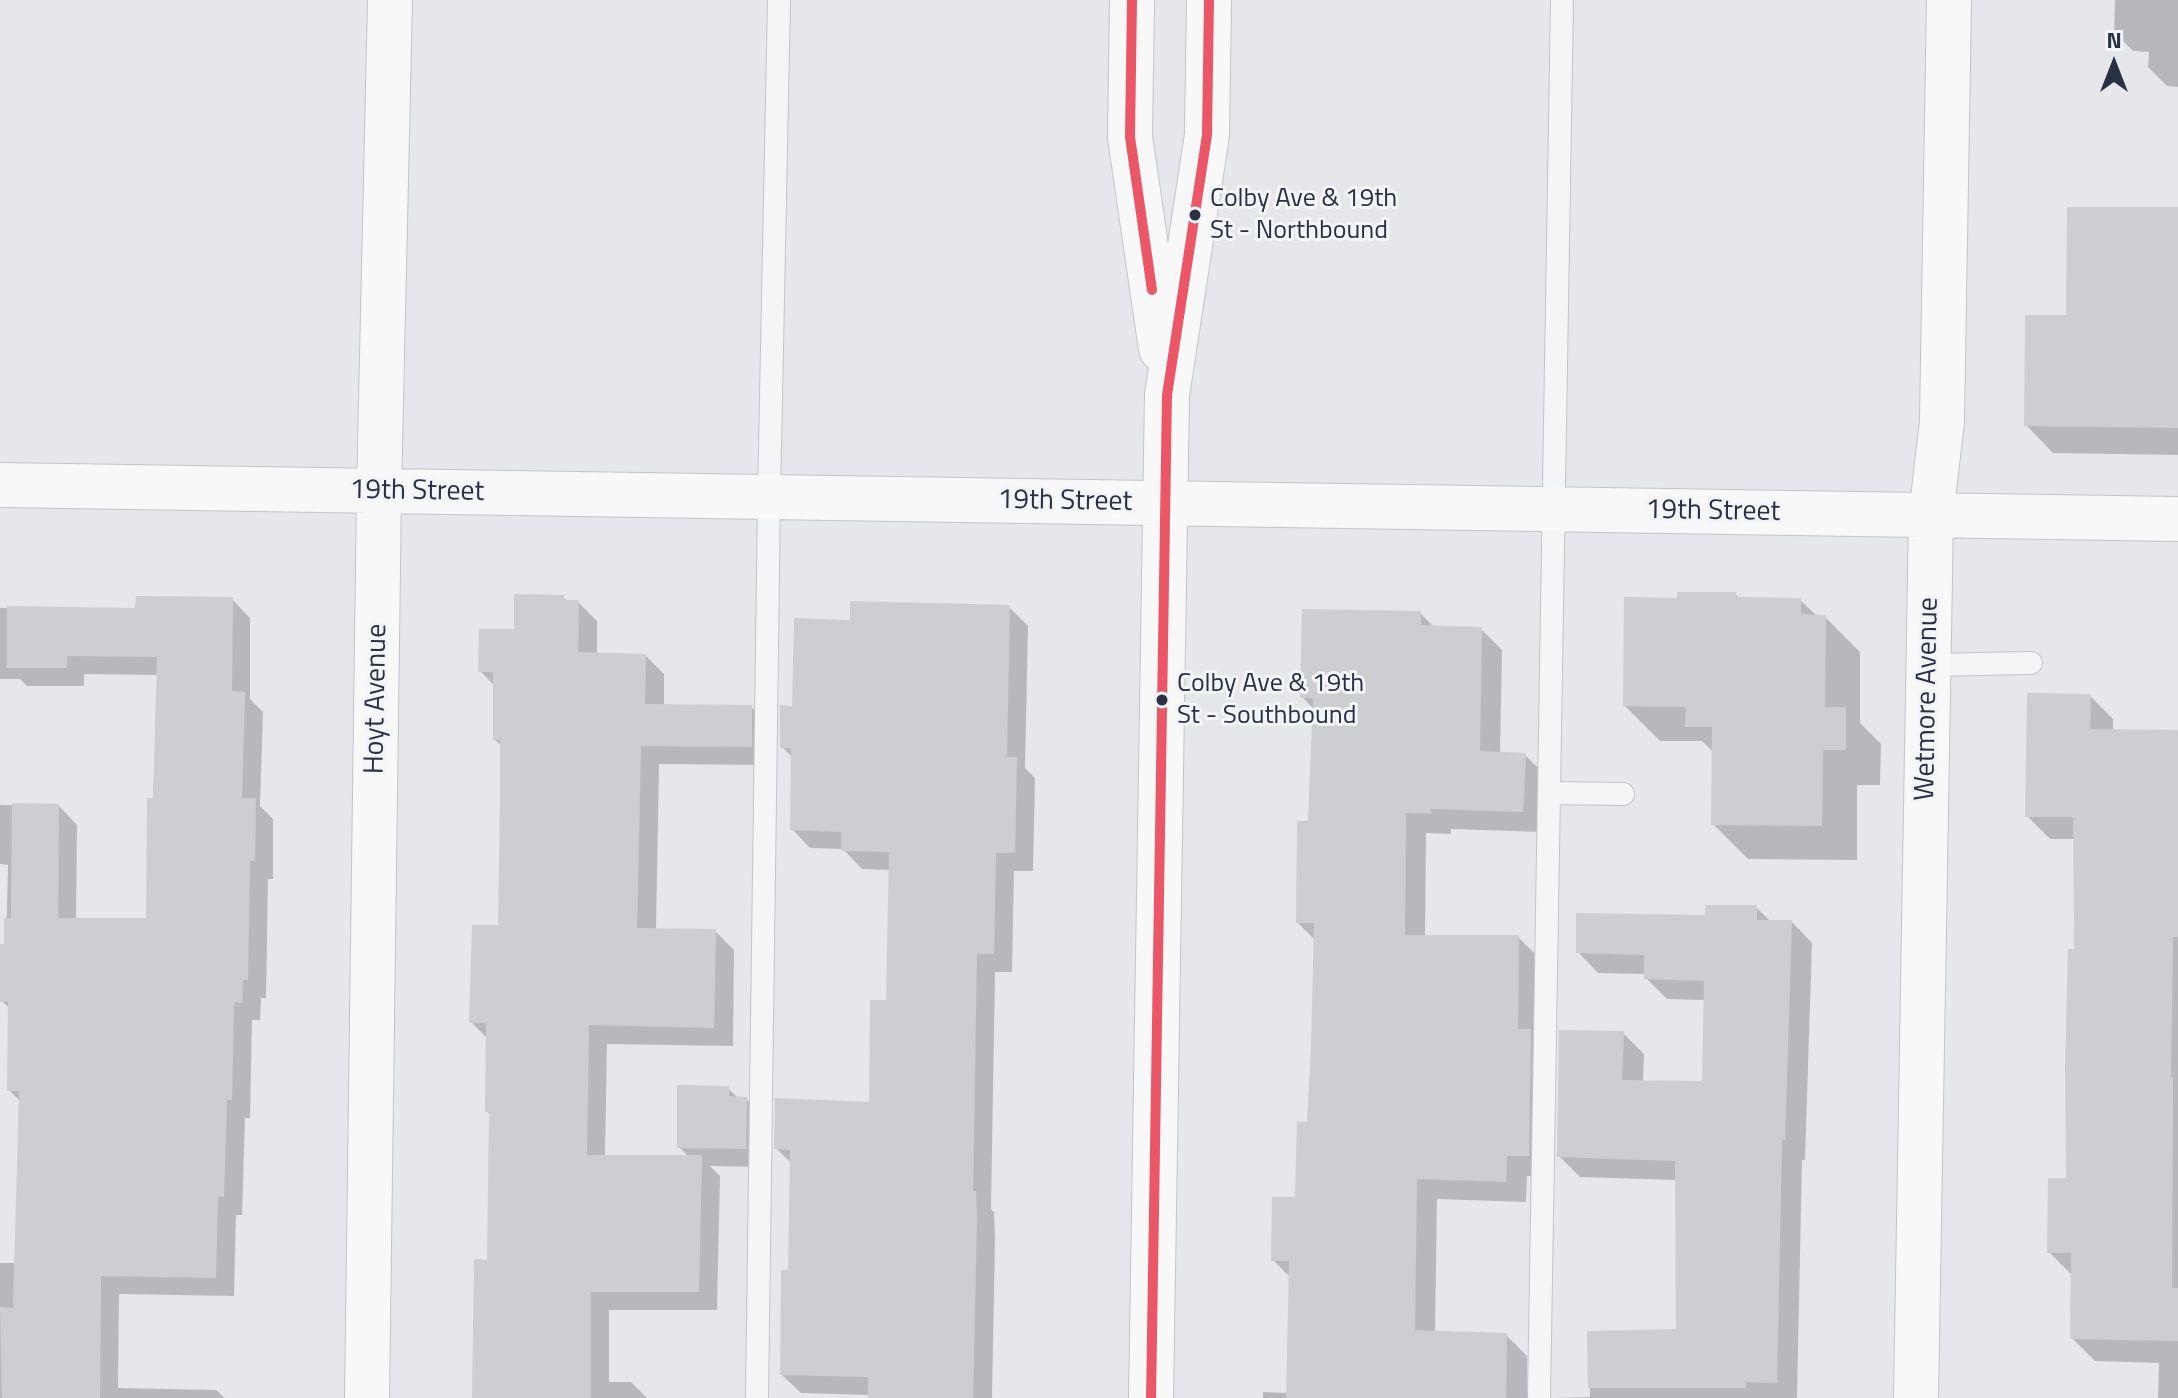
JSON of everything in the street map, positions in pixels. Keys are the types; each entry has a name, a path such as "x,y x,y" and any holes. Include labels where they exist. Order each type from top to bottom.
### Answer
{"street":[{"name":"Hoyt Avenue","path":"367,1398 379,491 390,0"},
{"path":"1132,0 1130,137 1167,395"},
{"path":"1151,1398 1167,395 1207,135 1209,0"},
{"name":"Wetmore Avenue","path":"1916,1398 1931,516 1942,421 1949,0"},
{"name":"19th Street","path":"0,485 2178,519"}],"lane":[{"path":"757,1398 779,0"},
{"path":"1539,1398 1562,0"},
{"path":"1929,665 2031,663"},
{"path":"1550,793 1623,794"}],"building":[{"path":"2067,207 2178,207 2178,428 2024,426 2025,315 2066,315"},
{"path":"1677,592 1736,592 1736,597 1801,598 1801,614 1826,615 1825,707 1846,707 1846,750 1823,750 1822,826 1711,825 1712,727 1685,727 1686,707 1623,706 1624,597 1677,598"},
{"path":"514,594 564,595 564,600 579,600 578,652 646,654 645,704 752,705 752,747 641,746 637,928 716,929 714,1028 589,1025 587,1155 702,1155 699,1292 591,1292 591,1398 472,1398 474,1259 487,1260 489,1112 485,1112 486,1023 469,1023 472,925 498,925 500,803 500,740 493,740 493,672 478,672 479,629 514,629"},
{"path":"136,596 233,597 232,691 245,692 242,798 256,798 255,861 250,861 248,980 243,980 242,1003 234,1002 232,1100 227,1100 224,1197 218,1197 216,1278 101,1276 100,1398 2,1398 0,1307 13,1308 19,1091 7,1091 8,1002 0,1002 0,944 4,944 4,918 11,918 12,803 59,804 58,918 146,918 147,798 153,798 157,657 67,656 67,668 7,668 7,606 135,608"},
{"path":"850,601 1010,605 1007,757 1017,757 1015,853 996,853 994,954 977,954 973,1398 868,1398 868,1377 780,1375 781,1270 788,1270 790,1150 774,1149 775,1098 869,1102 870,1000 886,1000 889,852 841,851 841,832 790,830 791,748 780,748 780,705 792,706 794,618 850,620"},
{"path":"1302,609 1421,611 1421,625 1482,627 1480,751 1526,753 1523,812 1431,809 1431,814 1406,813 1405,935 1519,935 1518,1029 1531,1029 1529,1156 1507,1156 1506,1182 1417,1179 1415,1330 1507,1333 1506,1398 1286,1398 1289,1261 1271,1261 1272,1197 1295,1197 1297,1121 1307,1122 1314,923 1296,923 1297,821 1308,821 1313,698 1300,698"},
{"path":"2027,693 2091,694 2090,729 2178,730 2178,937 2173,937 2171,1077 2172,1288 2178,1288 2178,1341 2070,1339 2071,1253 2047,1253 2048,1178 2066,1178 2068,949 2074,949 2073,817 2025,817"},
{"path":"1705,905 1757,905 1757,920 1792,920 1785,1140 1782,1140 1777,1383 1746,1382 1746,1388 1588,1388 1587,1331 1676,1329 1675,1161 1557,1157 1559,1030 1624,1031 1622,1080 1702,1081 1704,981 1644,979 1644,955 1576,953 1576,913 1705,915"},
{"path":"677,1085 729,1086 729,1096 747,1097 746,1149 677,1148"}],"transit line":[{"path":"1132,0 1130,137 1152,290"},
{"path":"1151,1398 1167,395 1207,135 1209,0"}],"place":[{"name":"Colby Ave & 19th St - Northbound","path":"1195,215"},
{"name":"Colby Ave & 19th St - Southbound","path":"1162,700"}]}
